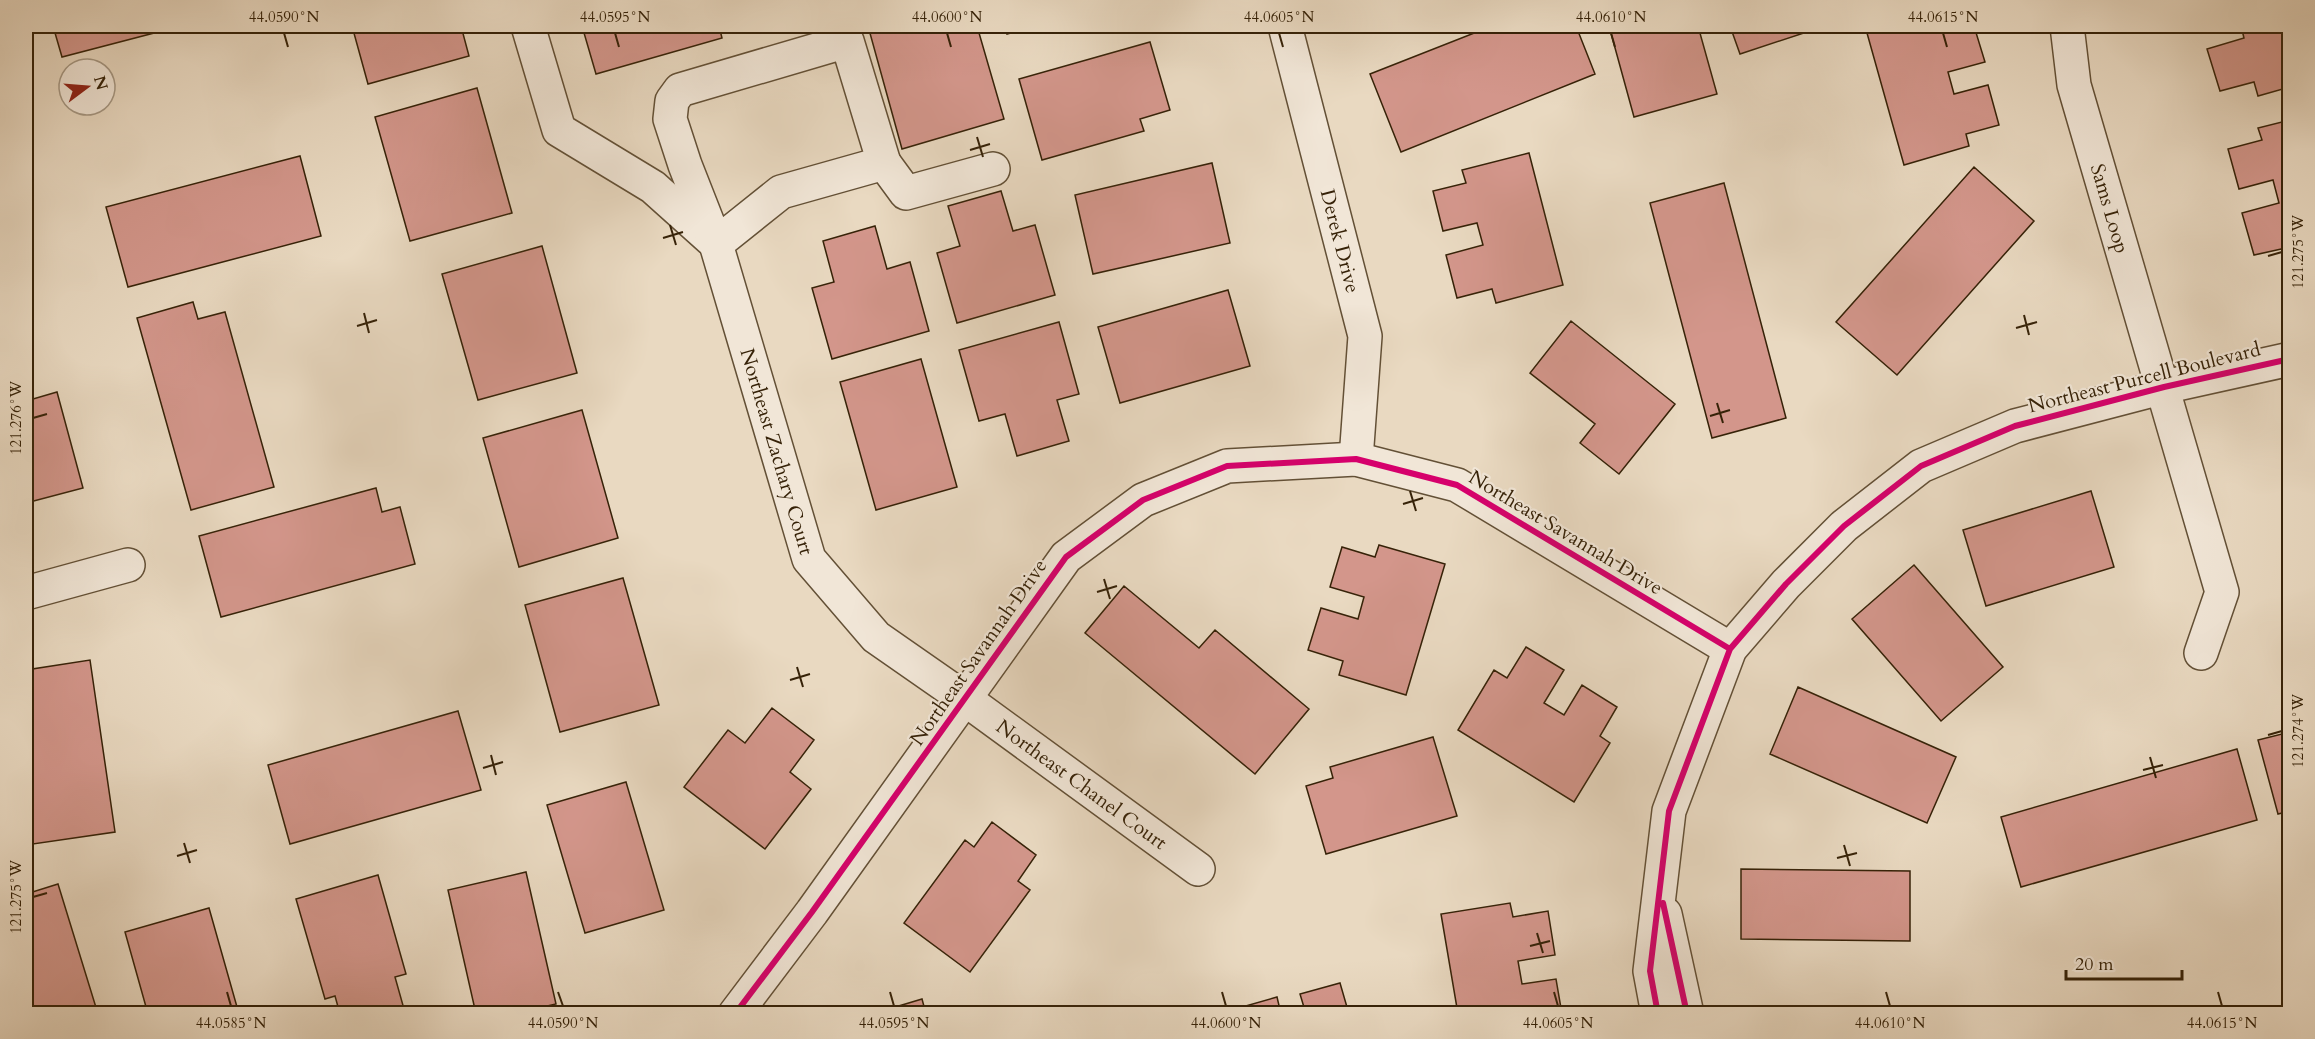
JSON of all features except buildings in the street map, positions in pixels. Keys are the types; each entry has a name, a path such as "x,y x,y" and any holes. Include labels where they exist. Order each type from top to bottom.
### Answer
{"street":[{"path":"528,26 560,130 653,187 716,244 781,192 884,163"},
{"name":"Derek Drive","path":"1285,26 1365,336 1356,459"},
{"name":"Sams Loop","path":"2067,26 2074,85 2222,592 2201,653"},
{"path":"849,33 884,163 906,193 993,169"},
{"name":"Northeast Zachary Court","path":"849,33 680,90 672,101 670,118 685,165 716,244 809,560 876,637 965,699"},
{"name":"Northeast Purcell Boulevard","path":"1658,1014 1650,971 1669,811 1730,649 1786,584 1844,526 1921,466 2015,426 2164,387 2289,359"},
{"name":"Northeast Savannah Drive","path":"735,1014 812,912 1066,557 1143,500 1227,466 1356,459 1456,485 1730,649"},
{"path":"26,593 128,565"},
{"name":"Northeast Chanel Court","path":"965,699 1197,869"},
{"name":"Northeast Purcell Boulevard","path":"1660,891 1687,1014"}],"cycle path":[{"path":"1658,1014 1650,971 1669,811 1730,649 1786,584 1844,526 1921,466 2015,426 2164,387 2290,359"},
{"path":"735,1014 812,912 1066,557 1143,500 1227,466 1356,459 1457,485 1730,649"},
{"path":"1663,903 1687,1014"}]}
